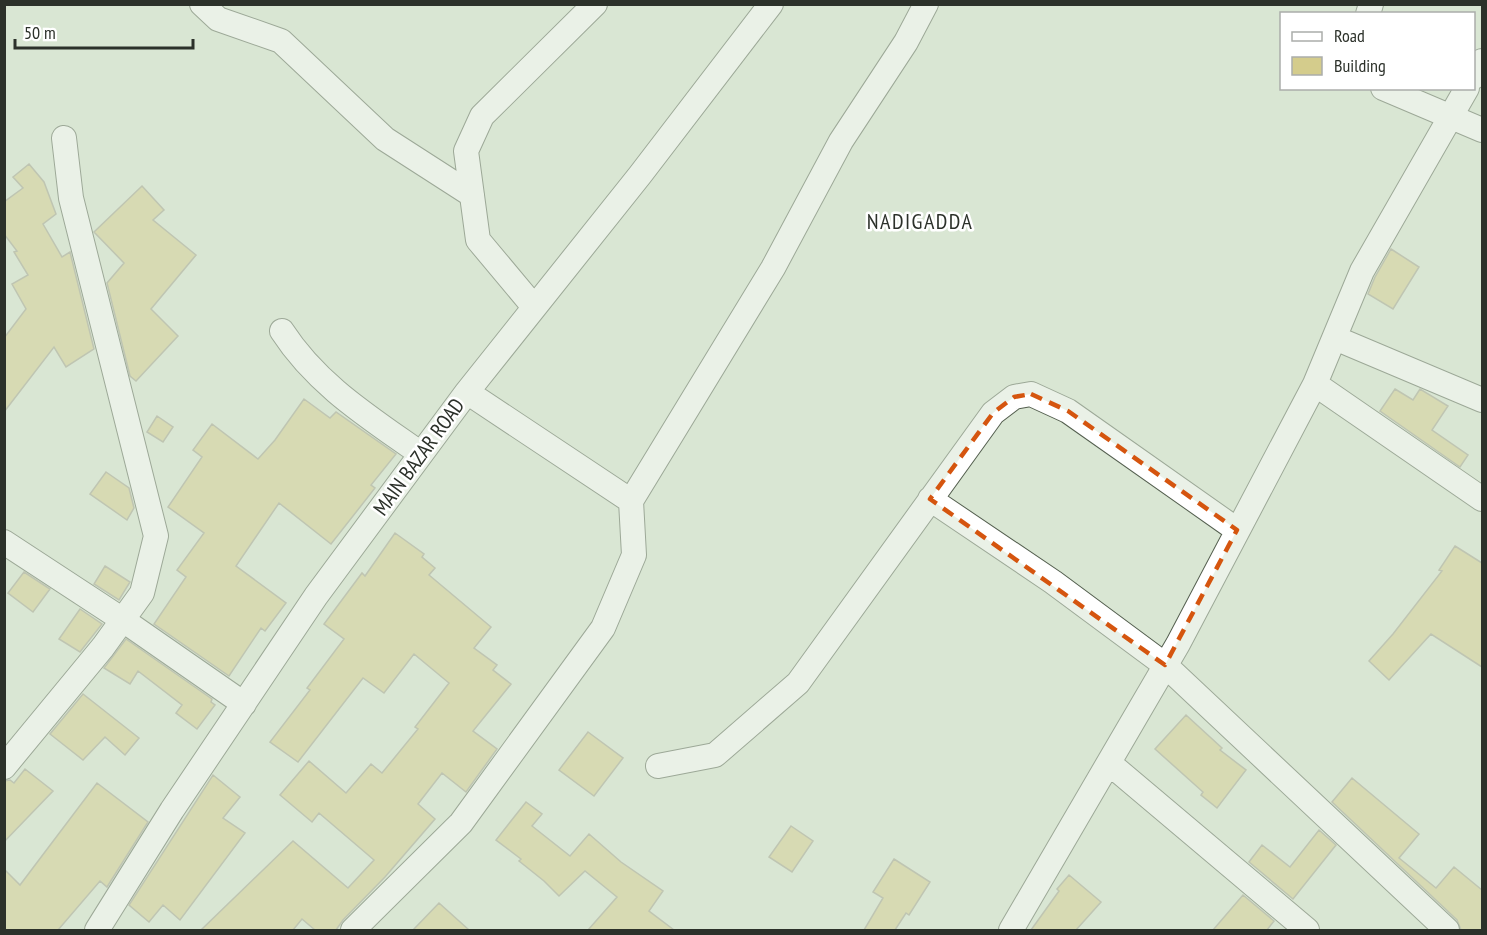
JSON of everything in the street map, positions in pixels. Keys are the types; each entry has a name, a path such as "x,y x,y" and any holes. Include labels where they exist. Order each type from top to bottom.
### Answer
{"street":[{"path":"202,4 218,20 281,41 385,139 472,195"},
{"path":"534,308 478,240 466,151 482,116 595,4"},
{"name":"MAIN BAZAR ROAD","path":"97,930 172,810 316,596 467,392 640,175 771,4"},
{"path":"353,930 461,823 603,628 634,555 631,501 773,268 841,141 906,42 927,4"},
{"path":"1388,90 1482,130"},
{"path":"1011,930 1166,665 1315,384 1362,271 1466,90"},
{"path":"4,767 103,647 142,593 156,536 71,198 64,138"},
{"path":"282,331 297,353 341,397 421,454"},
{"path":"1335,338 1482,400"},
{"path":"1315,384 1482,499"},
{"path":"467,392 631,501"},
{"path":"658,766 715,755 798,683 993,413 1014,397 1030,394 1068,411 1237,530"},
{"path":"930,499 1053,582 1166,665 1447,930"},
{"path":"4,542 123,620 243,704"},
{"path":"1109,763 1307,930"}],"highlighted area":[{"path":"1031,394 1068,411 1237,530 1165,665 930,499 993,413 1014,397"}],"building":[{"path":"29,164 44,182 56,214 43,224 62,257 70,252 94,349 66,367 54,347 4,412 4,338 26,309 12,284 28,275 14,252 17,251 4,234 4,202 23,188 13,177"},
{"path":"142,186 164,210 153,220 196,255 151,309 178,336 136,381 130,376 107,283 124,263 94,232"},
{"path":"1391,249 1419,267 1393,309 1368,294"},
{"path":"1395,389 1413,400 1420,389 1448,406 1432,430 1468,455 1460,467 1380,411"},
{"path":"304,399 330,418 336,412 396,454 371,485 375,488 331,544 279,503 236,566 286,603 265,631 261,628 229,676 154,624 186,577 177,570 204,533 168,507 202,457 193,450 212,424 258,459 275,440"},
{"path":"157,416 173,427 163,442 147,432"},
{"path":"106,472 129,488 134,508 127,520 90,494"},
{"path":"395,533 424,554 422,557 435,568 429,575 491,627 474,648 497,665 493,670 511,684 473,731 497,749 466,792 442,773 418,804 435,819 336,930 315,930 302,919 293,930 201,930 293,841 348,888 374,860 319,813 312,822 280,795 309,761 346,793 371,764 382,773 418,729 415,727 449,683 414,654 384,693 363,678 298,762 270,742 310,690 307,688 344,639 324,624 362,573 365,576"},
{"path":"1455,546 1482,563 1482,667 1431,634 1389,680 1369,661 1442,571 1439,570"},
{"path":"105,566 130,582 119,600 94,584"},
{"path":"24,572 50,589 33,612 8,593"},
{"path":"80,609 102,624 80,652 59,639"},
{"path":"126,639 212,699 211,702 215,705 197,729 176,713 182,705 138,671 130,684 104,668"},
{"path":"83,694 139,738 125,755 105,737 83,760 50,734"},
{"path":"1186,715 1222,748 1220,750 1246,770 1217,808 1201,795 1203,792 1155,749"},
{"path":"588,732 623,758 594,796 559,770"},
{"path":"25,769 53,791 4,842 4,781 10,780 14,783"},
{"path":"213,775 240,797 223,818 245,833 180,920 163,905 149,922 129,905"},
{"path":"1352,778 1419,834 1399,858 1436,888 1454,867 1482,890 1482,930 1461,930 1457,920 1332,802"},
{"path":"97,783 148,822 107,887 100,881 58,930 4,930 4,869 20,885"},
{"path":"526,802 542,814 532,826 570,856 589,834 621,862 663,891 649,911 674,930 588,930 617,897 585,871 559,896 519,861 521,859 496,840"},
{"path":"791,826 813,841 792,872 769,857"},
{"path":"1319,830 1336,845 1293,899 1249,862 1262,845 1290,867"},
{"path":"894,859 930,882 909,915 906,913 895,930 864,930 883,898 873,892"},
{"path":"1069,875 1101,902 1076,930 1031,930 1059,891 1057,889"},
{"path":"1243,895 1274,921 1267,930 1213,930"},
{"path":"439,903 469,930 413,930"}],"district":[{"name":"NADIGADDA","path":"920,221"}]}
